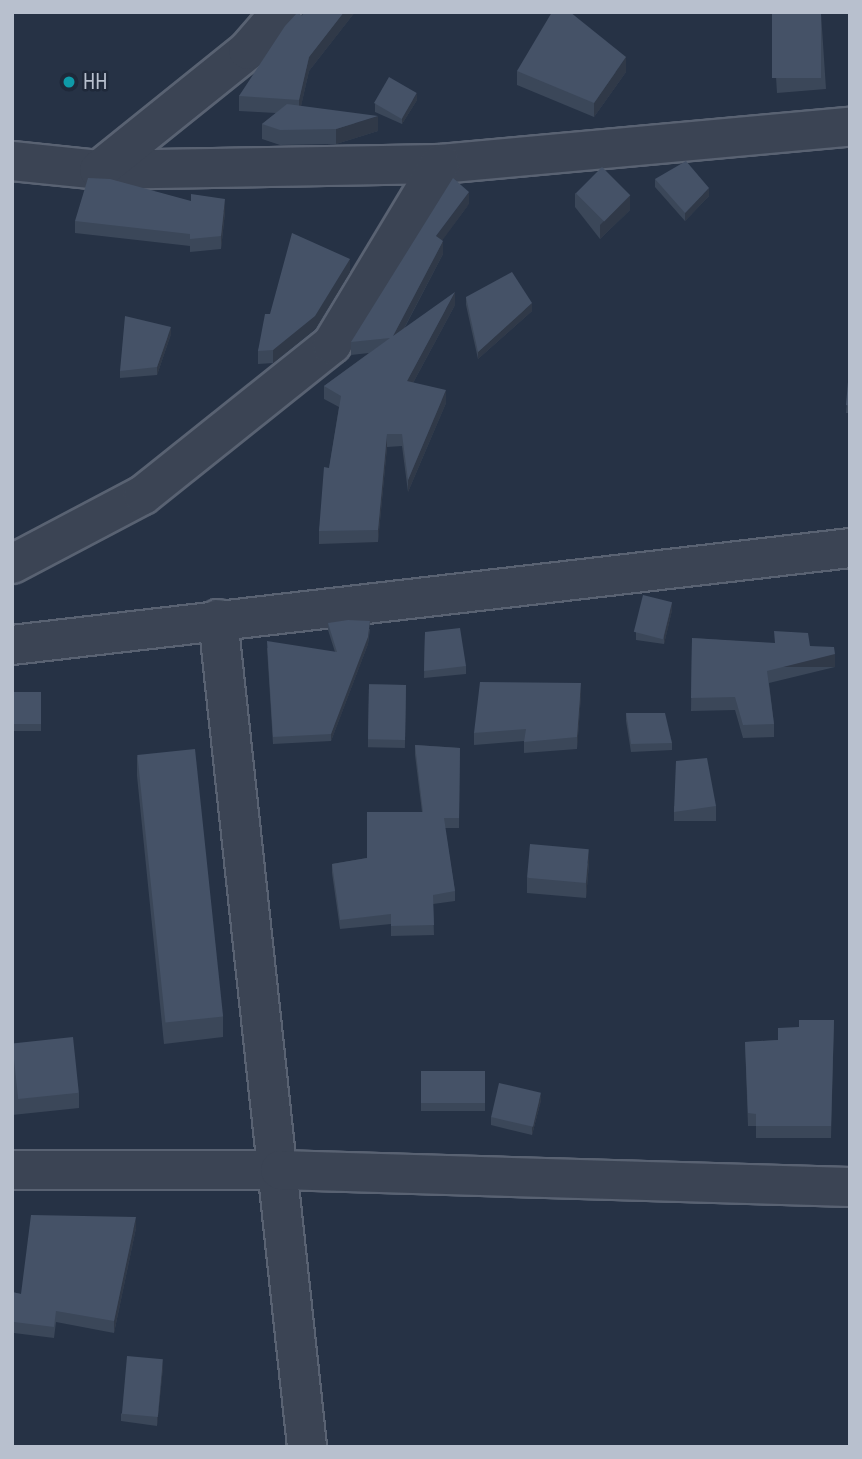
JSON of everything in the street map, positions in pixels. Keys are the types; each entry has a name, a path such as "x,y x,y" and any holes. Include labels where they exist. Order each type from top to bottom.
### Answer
{"street":[{"path":"99,170 248,50 281,12"},
{"path":"12,161 99,170 440,164 850,127"},
{"path":"12,564 143,495 332,344 440,164"},
{"path":"12,645 218,619 850,548"},
{"path":"218,619 280,1170 307,1447"},
{"path":"12,1170 280,1170 850,1187"}],"building":[{"path":"304,12 344,12 309,57 299,100 239,96 285,26 297,13 302,16"},
{"path":"552,12 570,12 626,57 594,103 517,71"},
{"path":"772,12 821,12 821,78 772,78"},
{"path":"389,77 417,93 402,119 374,103"},
{"path":"287,104 378,116 336,129 280,130 262,124"},
{"path":"686,161 709,188 685,213 655,179"},
{"path":"602,167 630,195 604,221 576,193"},
{"path":"88,178 110,179 191,201 191,194 225,199 221,236 190,239 190,234 75,221"},
{"path":"453,178 469,192 436,236 443,241 393,336 455,292 407,381 446,390 408,480 402,434 387,434 378,530 319,531 324,467 329,468 341,396 324,386 390,338 351,342"},
{"path":"292,233 350,259 315,316 273,350 258,351 265,314 270,314"},
{"path":"512,272 532,303 478,352 466,297"},
{"path":"125,316 171,327 157,367 120,371"},
{"path":"850,370 850,406 846,405"},
{"path":"643,595 672,602 663,639 634,632"},
{"path":"370,621 368,637 331,734 273,737 267,641 337,652 328,623"},
{"path":"460,628 466,666 424,671 425,632"},
{"path":"774,631 808,633 810,646 834,647 835,654 767,671 774,724 743,725 735,697 691,698 692,638 775,643"},
{"path":"480,682 581,683 577,737 524,742 526,729 474,733"},
{"path":"369,684 406,685 405,740 368,739"},
{"path":"12,692 41,692 41,724 12,724"},
{"path":"626,713 665,713 672,743 631,744"},
{"path":"415,745 460,748 459,818 444,818 455,891 433,895 434,925 391,926 391,914 340,920 332,864 367,858 367,812 423,812"},
{"path":"195,749 223,1017 165,1023 137,755"},
{"path":"707,758 716,806 674,812 676,761"},
{"path":"530,844 589,849 586,883 527,878"},
{"path":"799,1020 834,1020 831,1126 756,1126 756,1114 748,1113 745,1042 778,1040 778,1028 799,1027"},
{"path":"73,1037 79,1093 18,1099 12,1043"},
{"path":"421,1071 485,1071 485,1103 421,1103"},
{"path":"499,1083 541,1093 533,1127 491,1117"},
{"path":"31,1215 136,1217 114,1321 56,1311 54,1327 14,1322 12,1329 12,1292 21,1294"},
{"path":"127,1356 163,1359 158,1417 122,1414"}],"place":[{"name":"HH","path":"69,82"}]}
